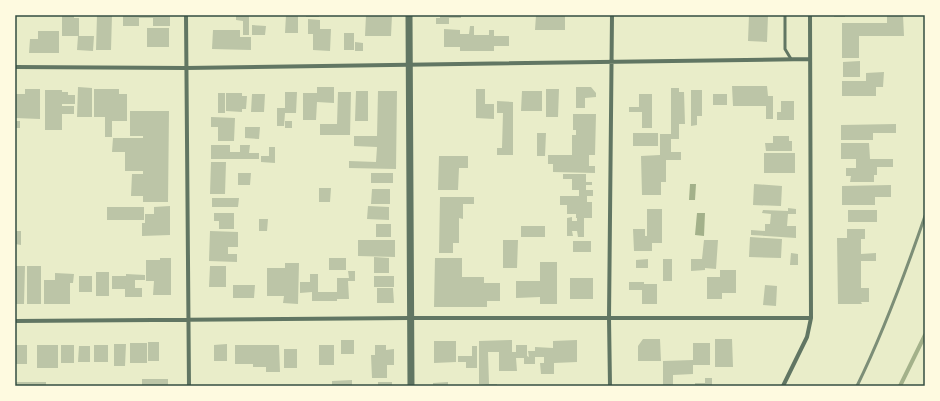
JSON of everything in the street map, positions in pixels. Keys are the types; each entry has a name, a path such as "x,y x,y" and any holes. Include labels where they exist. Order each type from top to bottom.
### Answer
{"street":[{"path":"186,15 189,386"},
{"path":"409,15 411,386"},
{"path":"610,386 609,318 612,15"},
{"path":"783,386 807,337 811,318 810,15"},
{"path":"15,67 186,68 810,59"},
{"path":"15,321 410,318 811,318"}],"lane":[{"path":"785,15 785,48 792,60"}],"shaded area":[{"path":"690,184 696,184 695,200 689,200"},
{"path":"697,213 705,213 704,236 695,235"}],"building":[{"path":"62,15 74,15 74,18 79,18 79,36 62,36"},
{"path":"97,15 112,15 111,50 96,50"},
{"path":"123,15 170,15 170,26 153,26 153,18 139,18 139,26 123,26"},
{"path":"236,15 249,15 249,35 243,35 243,21 236,20"},
{"path":"286,15 298,15 298,33 285,33"},
{"path":"306,15 319,15 319,17 306,17"},
{"path":"366,15 392,15 391,36 365,36"},
{"path":"440,15 461,15 461,18 449,18 449,24 436,24 436,18 440,18"},
{"path":"536,15 565,15 565,30 535,30"},
{"path":"749,15 768,15 767,42 748,41"},
{"path":"834,15 845,15 845,17 834,17"},
{"path":"887,15 903,15 904,36 859,36 859,58 842,58 842,23 887,23"},
{"path":"308,19 320,20 320,29 331,29 330,51 313,50 313,34 308,34"},
{"path":"252,25 266,26 265,35 252,35"},
{"path":"470,26 474,26 474,35 489,35 489,30 494,30 494,36 509,36 509,46 494,46 494,51 460,51 460,47 444,47 444,29 460,30 460,34 469,34"},
{"path":"147,28 169,28 169,47 147,47"},
{"path":"213,30 240,30 240,37 251,37 251,50 212,49"},
{"path":"38,31 59,31 59,53 29,53 30,39 38,39"},
{"path":"344,33 354,33 354,50 344,50"},
{"path":"78,36 94,36 93,51 77,50"},
{"path":"355,42 363,43 363,51 355,51"},
{"path":"860,61 860,77 843,77 843,62"},
{"path":"884,72 883,87 876,87 876,96 842,96 842,81 866,81 866,73"},
{"path":"732,86 767,86 768,96 773,96 773,119 766,119 766,106 733,106"},
{"path":"78,87 92,88 92,117 77,117"},
{"path":"317,87 334,87 334,103 317,102 316,120 303,120 303,93 317,93"},
{"path":"576,87 591,87 596,93 596,97 585,98 585,108 576,108"},
{"path":"671,88 679,88 679,92 684,92 685,124 679,124 679,139 671,139 671,152 681,152 681,160 666,160 666,182 661,182 661,195 642,195 641,156 660,155 660,134 671,134"},
{"path":"25,89 40,89 40,119 15,118 15,94 25,94"},
{"path":"94,89 119,89 119,94 127,94 127,121 112,121 112,137 105,137 105,117 94,117"},
{"path":"476,89 485,89 485,104 494,104 494,119 476,118"},
{"path":"546,89 559,89 558,117 546,117"},
{"path":"45,90 62,90 62,92 68,92 68,95 75,95 75,104 62,104 62,106 74,106 74,114 62,114 62,130 45,130"},
{"path":"691,90 702,90 702,116 697,116 697,125 691,126"},
{"path":"356,91 368,91 368,121 355,121"},
{"path":"378,91 397,91 396,169 349,168 349,161 376,162 377,147 354,146 354,136 377,136"},
{"path":"522,91 542,91 542,111 521,111"},
{"path":"285,92 297,92 296,113 285,113 284,126 277,126 277,108 285,108"},
{"path":"338,92 351,92 350,135 320,135 320,124 337,124"},
{"path":"218,93 225,93 225,113 218,113"},
{"path":"226,93 242,93 242,96 247,96 246,109 242,109 242,112 226,111"},
{"path":"252,94 265,94 264,112 251,112"},
{"path":"639,94 652,94 652,128 642,128 642,112 629,112 629,107 639,107"},
{"path":"713,94 727,94 727,105 713,105"},
{"path":"497,101 513,102 513,155 497,155 497,148 502,148 503,113 497,113"},
{"path":"781,101 794,101 794,120 777,120 777,112 781,112"},
{"path":"130,111 169,111 168,202 143,202 143,196 131,196 132,174 143,174 143,171 125,171 125,152 112,152 113,138 143,138 143,136 130,136"},
{"path":"573,114 596,114 595,155 589,155 589,166 595,166 595,173 553,172 553,164 548,164 548,155 572,155 572,135 576,135 576,130 573,130"},
{"path":"211,117 235,118 234,141 218,141 218,127 211,127"},
{"path":"15,121 20,121 20,128 15,128"},
{"path":"285,121 292,121 292,128 285,128"},
{"path":"896,124 896,133 873,133 873,140 841,140 841,125"},
{"path":"245,127 260,127 259,139 245,138"},
{"path":"537,133 546,133 545,156 537,156"},
{"path":"633,133 658,133 658,146 633,146"},
{"path":"773,136 789,136 789,141 792,141 792,151 766,151 765,143 773,143"},
{"path":"841,143 869,143 870,159 893,159 893,167 877,167 877,175 874,175 874,182 850,182 851,176 846,176 846,168 856,168 856,159 841,159"},
{"path":"211,145 230,145 230,152 240,152 240,145 250,145 249,153 259,153 259,159 211,159"},
{"path":"269,147 275,147 275,163 261,162 261,156 269,156"},
{"path":"764,153 795,153 795,173 764,173"},
{"path":"439,156 468,156 468,168 459,168 458,190 438,190"},
{"path":"211,162 226,162 225,194 210,194"},
{"path":"238,173 251,173 250,185 238,185"},
{"path":"371,173 393,173 393,183 371,183"},
{"path":"563,174 586,174 586,182 592,182 592,185 586,185 586,190 593,190 593,196 587,196 587,202 592,202 592,218 584,218 584,237 578,237 577,231 572,231 573,236 567,236 567,218 572,217 572,221 577,221 577,218 576,214 567,214 567,205 560,205 560,196 579,196 579,190 572,190 572,179 563,179"},
{"path":"754,184 782,186 781,206 753,205"},
{"path":"891,185 891,197 875,197 875,205 842,205 842,186"},
{"path":"319,188 331,188 330,202 319,202"},
{"path":"372,189 390,189 390,204 371,204"},
{"path":"440,197 474,197 474,204 463,204 463,219 459,218 459,243 453,243 453,253 439,253"},
{"path":"212,198 239,198 238,207 212,207"},
{"path":"170,206 170,235 142,236 142,223 145,223 145,214 154,214 154,207"},
{"path":"368,206 389,207 389,220 367,219"},
{"path":"107,207 144,207 144,220 107,220"},
{"path":"788,208 796,209 796,214 788,214 787,226 796,226 796,238 751,235 751,230 765,231 765,224 770,224 771,214 762,213 763,210 788,211"},
{"path":"647,209 662,209 662,243 652,243 652,251 634,251 633,229 645,229 645,236 647,236"},
{"path":"848,210 877,210 877,222 848,222"},
{"path":"214,213 234,213 234,229 219,229 219,221 214,221"},
{"path":"259,219 268,219 267,231 259,231"},
{"path":"376,224 391,224 391,237 376,237"},
{"path":"521,226 545,226 545,237 521,237"},
{"path":"847,229 865,229 865,239 861,239 861,254 876,253 876,261 861,261 861,288 869,288 869,302 861,302 862,304 838,304 837,238 847,238"},
{"path":"15,231 21,231 21,245 15,244"},
{"path":"210,231 238,232 238,247 228,247 228,254 237,254 237,262 209,261"},
{"path":"750,237 782,239 781,258 749,257"},
{"path":"358,240 395,240 395,257 358,256"},
{"path":"503,240 518,240 517,268 503,268"},
{"path":"704,240 718,240 716,269 705,268 705,270 691,271 691,259 702,259"},
{"path":"573,241 591,241 591,252 573,252"},
{"path":"791,253 798,254 798,265 790,265"},
{"path":"374,257 389,258 389,273 374,273"},
{"path":"160,258 171,258 171,295 153,295 154,281 146,281 146,260 160,260"},
{"path":"329,258 346,258 346,270 329,270"},
{"path":"435,258 462,258 462,277 484,277 484,283 500,283 500,301 487,301 487,307 434,307"},
{"path":"648,259 648,268 636,268 636,260"},
{"path":"663,259 672,259 672,281 663,281"},
{"path":"540,262 557,262 557,304 540,304 540,297 516,298 516,281 540,281"},
{"path":"285,263 299,263 298,304 283,303 284,296 267,296 267,268 285,268"},
{"path":"15,266 25,266 24,304 15,304"},
{"path":"27,266 41,266 41,304 27,304"},
{"path":"210,266 226,266 226,287 209,287"},
{"path":"720,270 736,270 736,293 722,293 722,299 707,299 707,277 720,277"},
{"path":"348,271 355,271 355,281 348,281 349,299 337,299 337,301 312,301 312,292 300,293 300,282 310,282 310,274 318,274 318,292 337,292 337,278 349,278"},
{"path":"96,272 109,272 109,296 96,296"},
{"path":"55,273 74,274 73,283 70,283 70,304 44,304 44,280 55,280"},
{"path":"126,274 145,275 145,280 135,280 135,288 142,288 142,297 125,297 125,289 112,289 112,276 126,276"},
{"path":"79,276 92,276 92,292 79,292"},
{"path":"374,276 394,276 394,287 374,287"},
{"path":"570,278 593,278 593,299 570,299"},
{"path":"629,282 657,284 657,304 642,304 642,290 629,290"},
{"path":"233,285 255,285 254,298 233,298"},
{"path":"765,285 777,286 776,306 763,305"},
{"path":"377,288 393,288 394,303 377,303"},
{"path":"643,339 660,339 661,361 638,361 638,346"},
{"path":"715,339 732,339 733,367 715,367"},
{"path":"341,340 354,340 354,354 341,354"},
{"path":"512,340 512,352 516,352 516,345 527,345 527,356 529,357 528,351 535,351 535,347 553,348 553,341 577,340 577,362 554,363 554,374 541,374 540,363 544,363 544,357 535,357 535,364 524,364 524,358 516,358 517,371 499,371 499,352 488,352 489,384 497,384 497,386 479,384 479,341"},
{"path":"434,341 456,341 456,362 434,363"},
{"path":"148,342 159,342 159,361 148,361"},
{"path":"130,343 147,343 147,363 130,363"},
{"path":"693,343 710,343 710,365 693,365 693,374 673,375 673,386 663,386 663,361 693,360"},
{"path":"114,344 126,344 125,366 114,366"},
{"path":"227,344 227,361 214,361 214,345"},
{"path":"15,345 27,345 27,364 15,364"},
{"path":"37,345 58,345 58,368 37,368"},
{"path":"61,345 74,345 74,363 61,363"},
{"path":"94,345 108,345 108,362 94,362"},
{"path":"235,345 279,345 280,372 266,372 266,367 253,367 253,364 235,364"},
{"path":"319,345 334,345 334,365 319,365"},
{"path":"375,345 386,345 386,350 394,349 394,365 387,365 387,378 372,378 371,355 375,355"},
{"path":"79,346 90,346 90,362 78,362"},
{"path":"472,346 477,346 477,368 466,368 466,362 458,362 458,356 472,356"},
{"path":"284,349 297,349 297,368 284,368"},
{"path":"705,378 712,378 712,386 695,386 695,383 705,383"},
{"path":"142,379 168,379 168,386 142,386"},
{"path":"352,380 352,386 332,386 332,381"},
{"path":"15,382 46,382 46,386 15,386"},
{"path":"378,382 392,382 392,386 378,386"},
{"path":"448,382 448,386 433,386 433,383"}],"waterway":[{"path":"900,386 925,335"}],"railway":[{"path":"857,386 894,302 925,216"}]}
